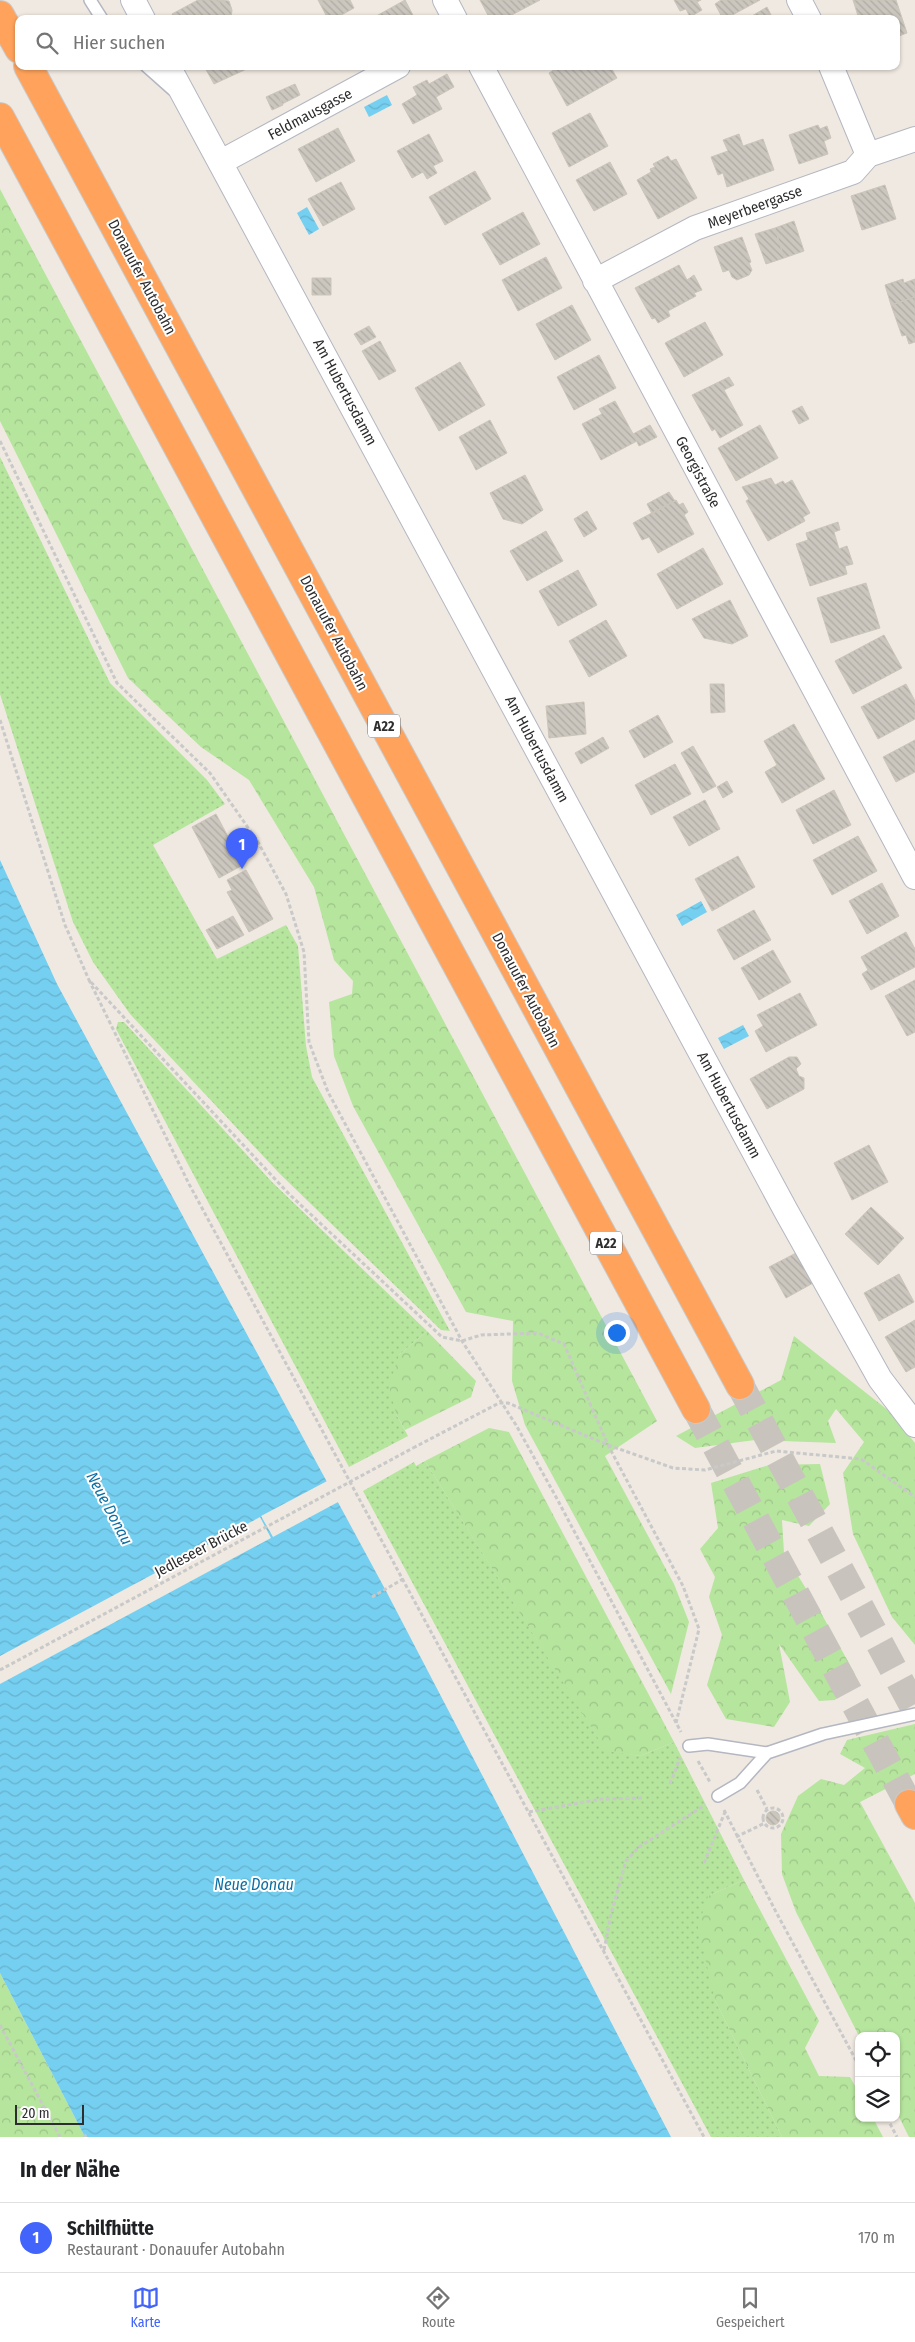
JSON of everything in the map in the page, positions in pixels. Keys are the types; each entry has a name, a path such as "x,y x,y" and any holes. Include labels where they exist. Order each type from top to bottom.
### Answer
{"highway":[{"path":"0,15 15,42"},
{"name":"Donauufer Autobahn","path":"30,70 740,1385"},
{"name":"A22","path":"0,117 696,1409"}],"street":[{"path":"133,0 141,15"},
{"path":"445,0 453,15"},
{"path":"799,0 807,15"},
{"name":"Am Hubertusdamm","path":"170,70 786,1211 880,1379 915,1425"},
{"name":"Feldmausgasse","path":"221,162 391,70"},
{"name":"Georgistraße","path":"482,70 915,877"},
{"path":"833,70 868,155"},
{"name":"Meyerbeergasse","path":"595,281 695,228 853,172 868,155 915,139"}],"lane":[{"path":"90,0 99,15"},
{"path":"151,70 187,101"},
{"path":"689,1746 708,1744 767,1753 823,1734 915,1714"},
{"path":"718,1796 740,1783 767,1753"}],"path":[{"path":"0,441 117,683 210,773 258,842 286,894 304,952 309,1042 328,1092 462,1341 499,1402 508,1403 608,1445 673,1468 705,1470 776,1451 861,1459 889,1476 915,1497"},
{"path":"0,720 65,925 89,980 190,1184 704,2137"},
{"path":"89,980 289,1194 442,1337 462,1341 481,1335 538,1333 564,1344 608,1445 683,1586 699,1629 676,1723"},
{"name":"Jedleseer Brücke","path":"0,1670 499,1402"},
{"path":"372,1597 403,1579"},
{"path":"670,1784 681,1757 689,1746"},
{"path":"604,1950 611,1914 626,1861 639,1847 718,1796"},
{"path":"529,1812 601,1799 642,1798"},
{"path":"772,1807 778,1809 783,1816 782,1825 774,1829 764,1823 764,1811 772,1807"},
{"path":"704,1863 725,1811"},
{"path":"736,1837 764,1823"},
{"path":"0,2025 60,2137"},
{"path":"889,2122 897,2137"},
{"path":"83,2137 87,2135"}],"green space":[{"path":"0,189 657,1421 605,1456 674,1584 689,1622 671,1694 525,1425 512,1381 513,1321 466,1312 353,1106 334,1056 329,1002 352,994 353,981 334,960 314,887 249,780 201,747 128,678 0,421"},
{"path":"0,457 110,683 207,780 225,804 153,845 217,959 286,925 298,946 306,1046 312,1077 450,1331 441,1330 280,1174 130,1014 93,962 73,922 0,694"},
{"path":"118,1022 124,1022 272,1182 427,1331 399,1355 396,1414 408,1436 349,1467 116,1029"},
{"path":"427,1331 476,1381 471,1397 405,1430 396,1414 389,1386 399,1355"},
{"path":"794,1336 889,1411 915,1443 915,1645 892,1617 853,1534 843,1473 864,1442 836,1409 828,1421 836,1443 755,1440 695,1448 676,1436 781,1380"},
{"path":"489,1428 509,1432 674,1742 640,1756 606,1751 425,1461"},
{"path":"425,1461 606,1750 640,1756 674,1742 744,1880 708,1896 715,2000 782,2137 711,2137 363,1491 414,1462 416,1466"},
{"path":"820,1464 830,1504 809,1526 782,1520 784,1553 821,1613 855,1674 835,1700 819,1701 779,1644 790,1702 774,1727 726,1719 707,1685 722,1635 709,1597 715,1577 700,1549 718,1528 711,1483 769,1465"},
{"path":"915,1724 915,1774 860,1802 915,1903 915,2137 909,2137 900,2119 900,2032 857,2032 796,1912 782,1874 781,1834 798,1796 821,1779 844,1785 865,1768 840,1754 847,1740"},
{"path":"744,1880 819,2021 805,2048 819,2076 850,2077 855,2086 855,2122 875,2122 883,2137 782,2137 715,2000 698,1927 708,1896"},
{"path":"0,1973 85,2137 0,2137"}],"water":[{"path":"387,95 392,105 369,117 364,107"},
{"path":"307,207 319,229 309,235 297,213"},
{"name":"Neue Donau","path":"0,860 57,984 385,1589 671,2137 85,2137 0,1973"},
{"path":"701,901 707,912 682,926 676,915"},
{"path":"743,1025 749,1036 724,1049 718,1038"}],"pier":[{"path":"329,1480 340,1501 273,1537 261,1516"},
{"path":"260,1517 271,1538 0,1684 0,1656"}],"building":[{"path":"198,0 218,0 226,15 172,15"},
{"path":"218,0 229,1 231,15 226,15"},
{"path":"318,0 350,0 354,8 341,15 326,15"},
{"path":"405,0 413,15 378,15"},
{"path":"480,0 540,0 512,15 488,15"},
{"path":"674,0 701,0 697,2 702,10 693,15 689,15 686,9 680,11"},
{"path":"721,0 760,0 732,15 721,15 715,4"},
{"path":"853,0 896,0 907,33 900,36 900,15 858,15"},
{"path":"767,7 771,15 754,15"},
{"path":"206,70 244,70 214,84"},
{"path":"554,70 612,70 617,78 567,106 549,73"},
{"path":"447,74 454,87 436,97 442,109 413,124 402,104 417,95 413,87 427,80 429,84"},
{"path":"295,84 300,95 282,104 277,92"},
{"path":"277,92 283,105 272,110 266,97"},
{"path":"590,113 608,146 569,167 552,133"},
{"path":"818,125 820,129 827,126 831,138 824,141 828,154 799,164 789,135"},
{"path":"338,128 355,161 316,182 298,149"},
{"path":"429,134 443,161 433,166 437,173 427,179 423,172 412,178 397,151"},
{"path":"739,134 743,146 763,139 774,170 727,187 723,173 718,175 711,157 728,151 723,140"},
{"path":"668,156 671,161 676,159 697,198 658,219 637,180 651,172 650,169 655,167 653,164"},
{"path":"610,162 627,194 594,211 576,180"},
{"path":"475,171 491,199 445,225 429,197"},
{"path":"341,182 355,209 323,226 308,199"},
{"path":"885,185 896,219 862,230 851,196"},
{"path":"523,212 540,244 500,265 482,234"},
{"path":"794,221 804,251 784,258 775,228"},
{"path":"775,228 784,258 766,264 755,234"},
{"path":"742,237 752,270 749,275 737,280 732,277 729,270 723,272 714,247"},
{"path":"546,257 562,288 518,311 502,280"},
{"path":"679,265 687,280 694,275 702,290 694,293 696,296 668,311 670,316 658,323 655,318 652,319 635,288"},
{"path":"312,278 331,278 331,295 312,295"},
{"path":"903,279 904,283 915,279 915,297 891,305 885,285"},
{"path":"915,297 915,342 909,344 906,335 902,336 891,305"},
{"path":"572,305 591,340 555,360 536,324"},
{"path":"705,322 723,355 684,377 665,343"},
{"path":"369,326 376,337 361,345 354,334"},
{"path":"380,341 396,371 379,380 362,351"},
{"path":"599,355 616,388 574,410 557,377"},
{"path":"460,362 485,405 439,431 415,388"},
{"path":"729,377 734,385 724,390 743,425 720,438 715,429 712,431 692,395"},
{"path":"615,401 637,441 601,460 582,424 602,414 599,409"},
{"path":"802,406 809,419 799,424 792,411"},
{"path":"490,420 507,453 476,470 459,437"},
{"path":"650,425 657,437 639,446 633,434"},
{"path":"760,425 778,458 736,481 718,448"},
{"path":"525,475 543,510 522,524 503,519 490,493"},
{"path":"771,478 775,485 783,481 785,484 792,480 810,513 803,517 805,521 768,541 746,501 749,499 742,487"},
{"path":"669,492 675,501 652,514 647,504"},
{"path":"676,500 679,505 683,503 688,512 684,515 694,534 658,553 649,537 642,540 633,523"},
{"path":"587,511 597,529 584,537 574,519"},
{"path":"838,522 840,530 834,532 839,549 847,546 853,564 845,566 847,574 810,586 796,544 808,540 806,533"},
{"path":"546,531 563,561 527,581 510,551"},
{"path":"703,548 723,584 677,609 657,574"},
{"path":"578,570 597,605 558,626 539,591"},
{"path":"866,583 880,628 831,643 817,598"},
{"path":"730,600 748,636 732,644 704,638 692,619"},
{"path":"606,620 627,656 589,677 569,641"},
{"path":"884,635 902,668 853,694 835,661"},
{"path":"710,684 724,684 725,712 711,713"},
{"path":"906,684 915,701 915,719 878,739 861,707"},
{"path":"584,702 586,734 549,738 546,706"},
{"path":"658,715 673,742 644,758 629,731"},
{"path":"794,724 825,779 782,803 765,772 777,765 764,741"},
{"path":"603,737 609,748 581,764 575,753"},
{"path":"915,740 915,772 896,782 883,757"},
{"path":"693,746 716,786 703,793 681,753"},
{"path":"675,764 691,794 651,815 635,785"},
{"path":"727,781 733,792 723,798 717,787"},
{"path":"834,790 851,825 813,844 796,810"},
{"path":"705,800 720,829 689,846 673,817"},
{"path":"216,814 243,865 219,878 192,827"},
{"path":"858,836 877,871 832,895 813,860"},
{"path":"738,856 755,887 712,911 695,879"},
{"path":"246,870 273,919 249,932 227,892 232,890 227,880"},
{"path":"882,883 899,916 867,934 849,901"},
{"path":"754,910 771,940 734,960 717,930"},
{"path":"233,916 244,935 217,949 206,930"},
{"path":"906,932 915,949 915,967 871,990 862,974 868,970 861,957"},
{"path":"773,950 791,982 759,1000 741,968"},
{"path":"915,980 915,1032 907,1036 885,996"},
{"path":"800,993 817,1025 766,1052 755,1031 763,1026 757,1015"},
{"path":"789,1057 797,1057 801,1064 796,1069 799,1076 804,1078 804,1089 767,1109 750,1079"},
{"path":"869,1145 888,1182 852,1200 834,1163"},
{"path":"871,1207 904,1238 878,1265 845,1234"},
{"path":"798,1252 815,1282 786,1298 769,1267"},
{"path":"899,1274 914,1302 879,1321 864,1293"},
{"path":"915,1320 915,1367 906,1372 885,1337"},
{"path":"773,1811 778,1813 780,1818 778,1823 773,1825 768,1823 766,1818 768,1813"}],"tunnel":[{"path":"740,1385 915,1709"},
{"path":"696,1409 909,1804"}],"place":[{"name":"Schilfhütte","path":"242,869"}]}
